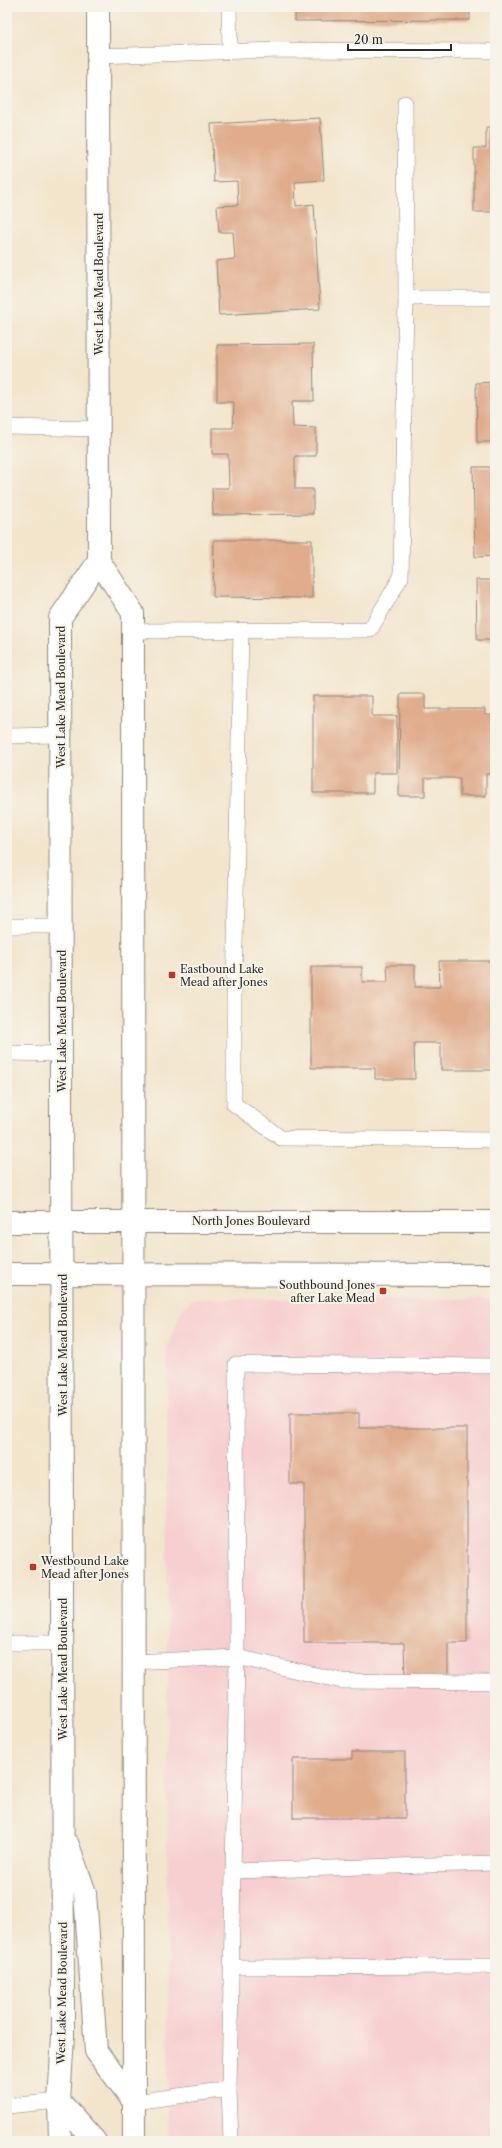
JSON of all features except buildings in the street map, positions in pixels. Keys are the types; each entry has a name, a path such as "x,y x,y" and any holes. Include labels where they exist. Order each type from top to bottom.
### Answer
{"main road":[{"name":"West Lake Mead Boulevard","path":"60,2141 59,2101 63,2036 63,1643 60,618 99,560 98,7"},
{"path":"99,560 133,613 134,2141"},
{"name":"North Jones Boulevard","path":"7,1222 495,1222"},
{"path":"7,1274 495,1275"},
{"path":"62,1830 85,1893 96,2051 134,2102"},
{"path":"59,2101 95,2141"}],"lane":[{"path":"229,7 230,51"},
{"path":"98,56 230,51 495,51"},
{"path":"133,631 370,630 401,576 406,298 405,103"},
{"path":"406,298 495,298"},
{"path":"7,427 99,428"},
{"path":"241,630 234,991 234,1104 281,1138 495,1140"},
{"path":"7,736 61,735"},
{"path":"7,926 62,926"},
{"path":"7,1053 62,1054"},
{"path":"232,2141 229,2089 237,1657 236,1364 495,1366"},
{"path":"7,1643 63,1643"},
{"path":"133,1662 237,1657 342,1681 495,1682"},
{"path":"233,1871 495,1863"},
{"path":"232,1968 495,1966"},
{"path":"134,2102 229,2089"},
{"path":"7,2106 59,2101"}],"shaded area":[{"path":"193,1299 495,1299 495,2141 168,2141 167,1347 181,1310"}],"place":[{"name":"Eastbound Lake Mead after Jones","path":"172,975"},
{"name":"Southbound Jones after Lake Mead","path":"383,1291"},
{"name":"Westbound Lake Mead after Jones","path":"33,1567"}]}
